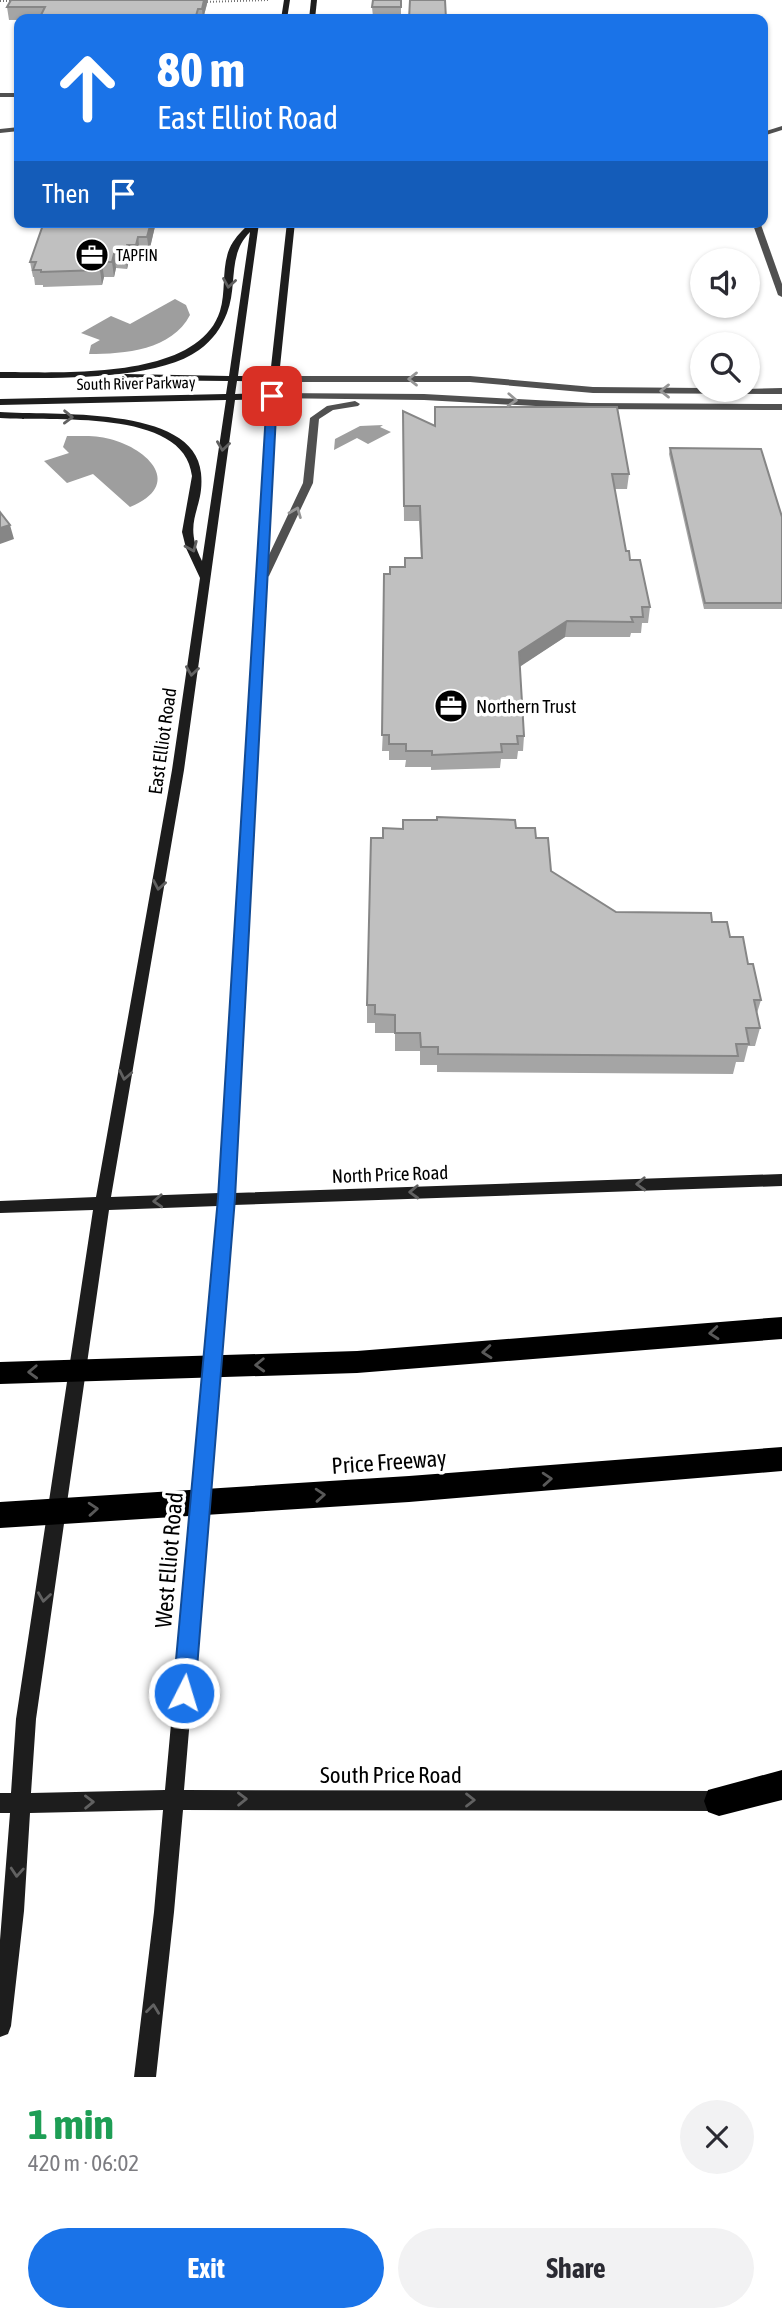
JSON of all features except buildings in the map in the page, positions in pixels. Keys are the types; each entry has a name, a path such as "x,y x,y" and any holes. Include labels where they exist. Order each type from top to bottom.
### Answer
{"highway":[{"path":"0,1373 357,1362 782,1328"},
{"name":"Price Freeway","path":"0,1514 409,1489 782,1460"},
{"path":"719,1801 782,1785"}],"main road":[{"path":"29,375 126,370 158,363 203,346 219,328 235,244 250,228"},
{"name":"East Elliot Road","path":"10,1803 26,1719 101,1204 161,872 254,228"},
{"path":"226,1198 264,576 272,396 290,228"},
{"name":"South River Parkway","path":"0,374 274,379"},
{"path":"0,392 36,392 107,400"},
{"name":"South River Parkway","path":"0,402 272,396"},
{"path":"0,415 129,421 158,431 185,449 196,469 187,535 205,579"},
{"name":"North Price Road","path":"0,1207 782,1180"},
{"name":"West Elliot Road","path":"145,2077 174,1800 226,1198"},
{"name":"South Price Road","path":"10,1803 174,1800 782,1799"},
{"path":"0,2026 14,1910 10,1803"}],"street":[{"path":"758,228 782,295"},
{"path":"274,379 470,379 593,390 782,391"},
{"path":"272,396 472,399 591,406 782,407"},
{"path":"264,576 308,483 315,418 330,408 343,405 472,399"}],"path":[{"path":"202,2 256,3 270,0"},
{"path":"0,1 27,1"}],"shaded area":[{"path":"175,299 186,305 190,315 172,336 146,348 89,354 91,345 100,340 81,333 111,316 130,324"},
{"path":"383,425 380,427 391,432 368,444 357,438 334,450 335,439 360,426"},
{"path":"67,436 105,438 137,451 155,468 158,478 155,489 130,507 93,474 67,483 44,461 69,453 63,447"}],"place":[{"name":"TAPFIN","path":"92,255"},
{"name":"Northern Trust","path":"451,706"}],"route":[{"path":"184,1693 226,1198 264,576 272,396"}]}
